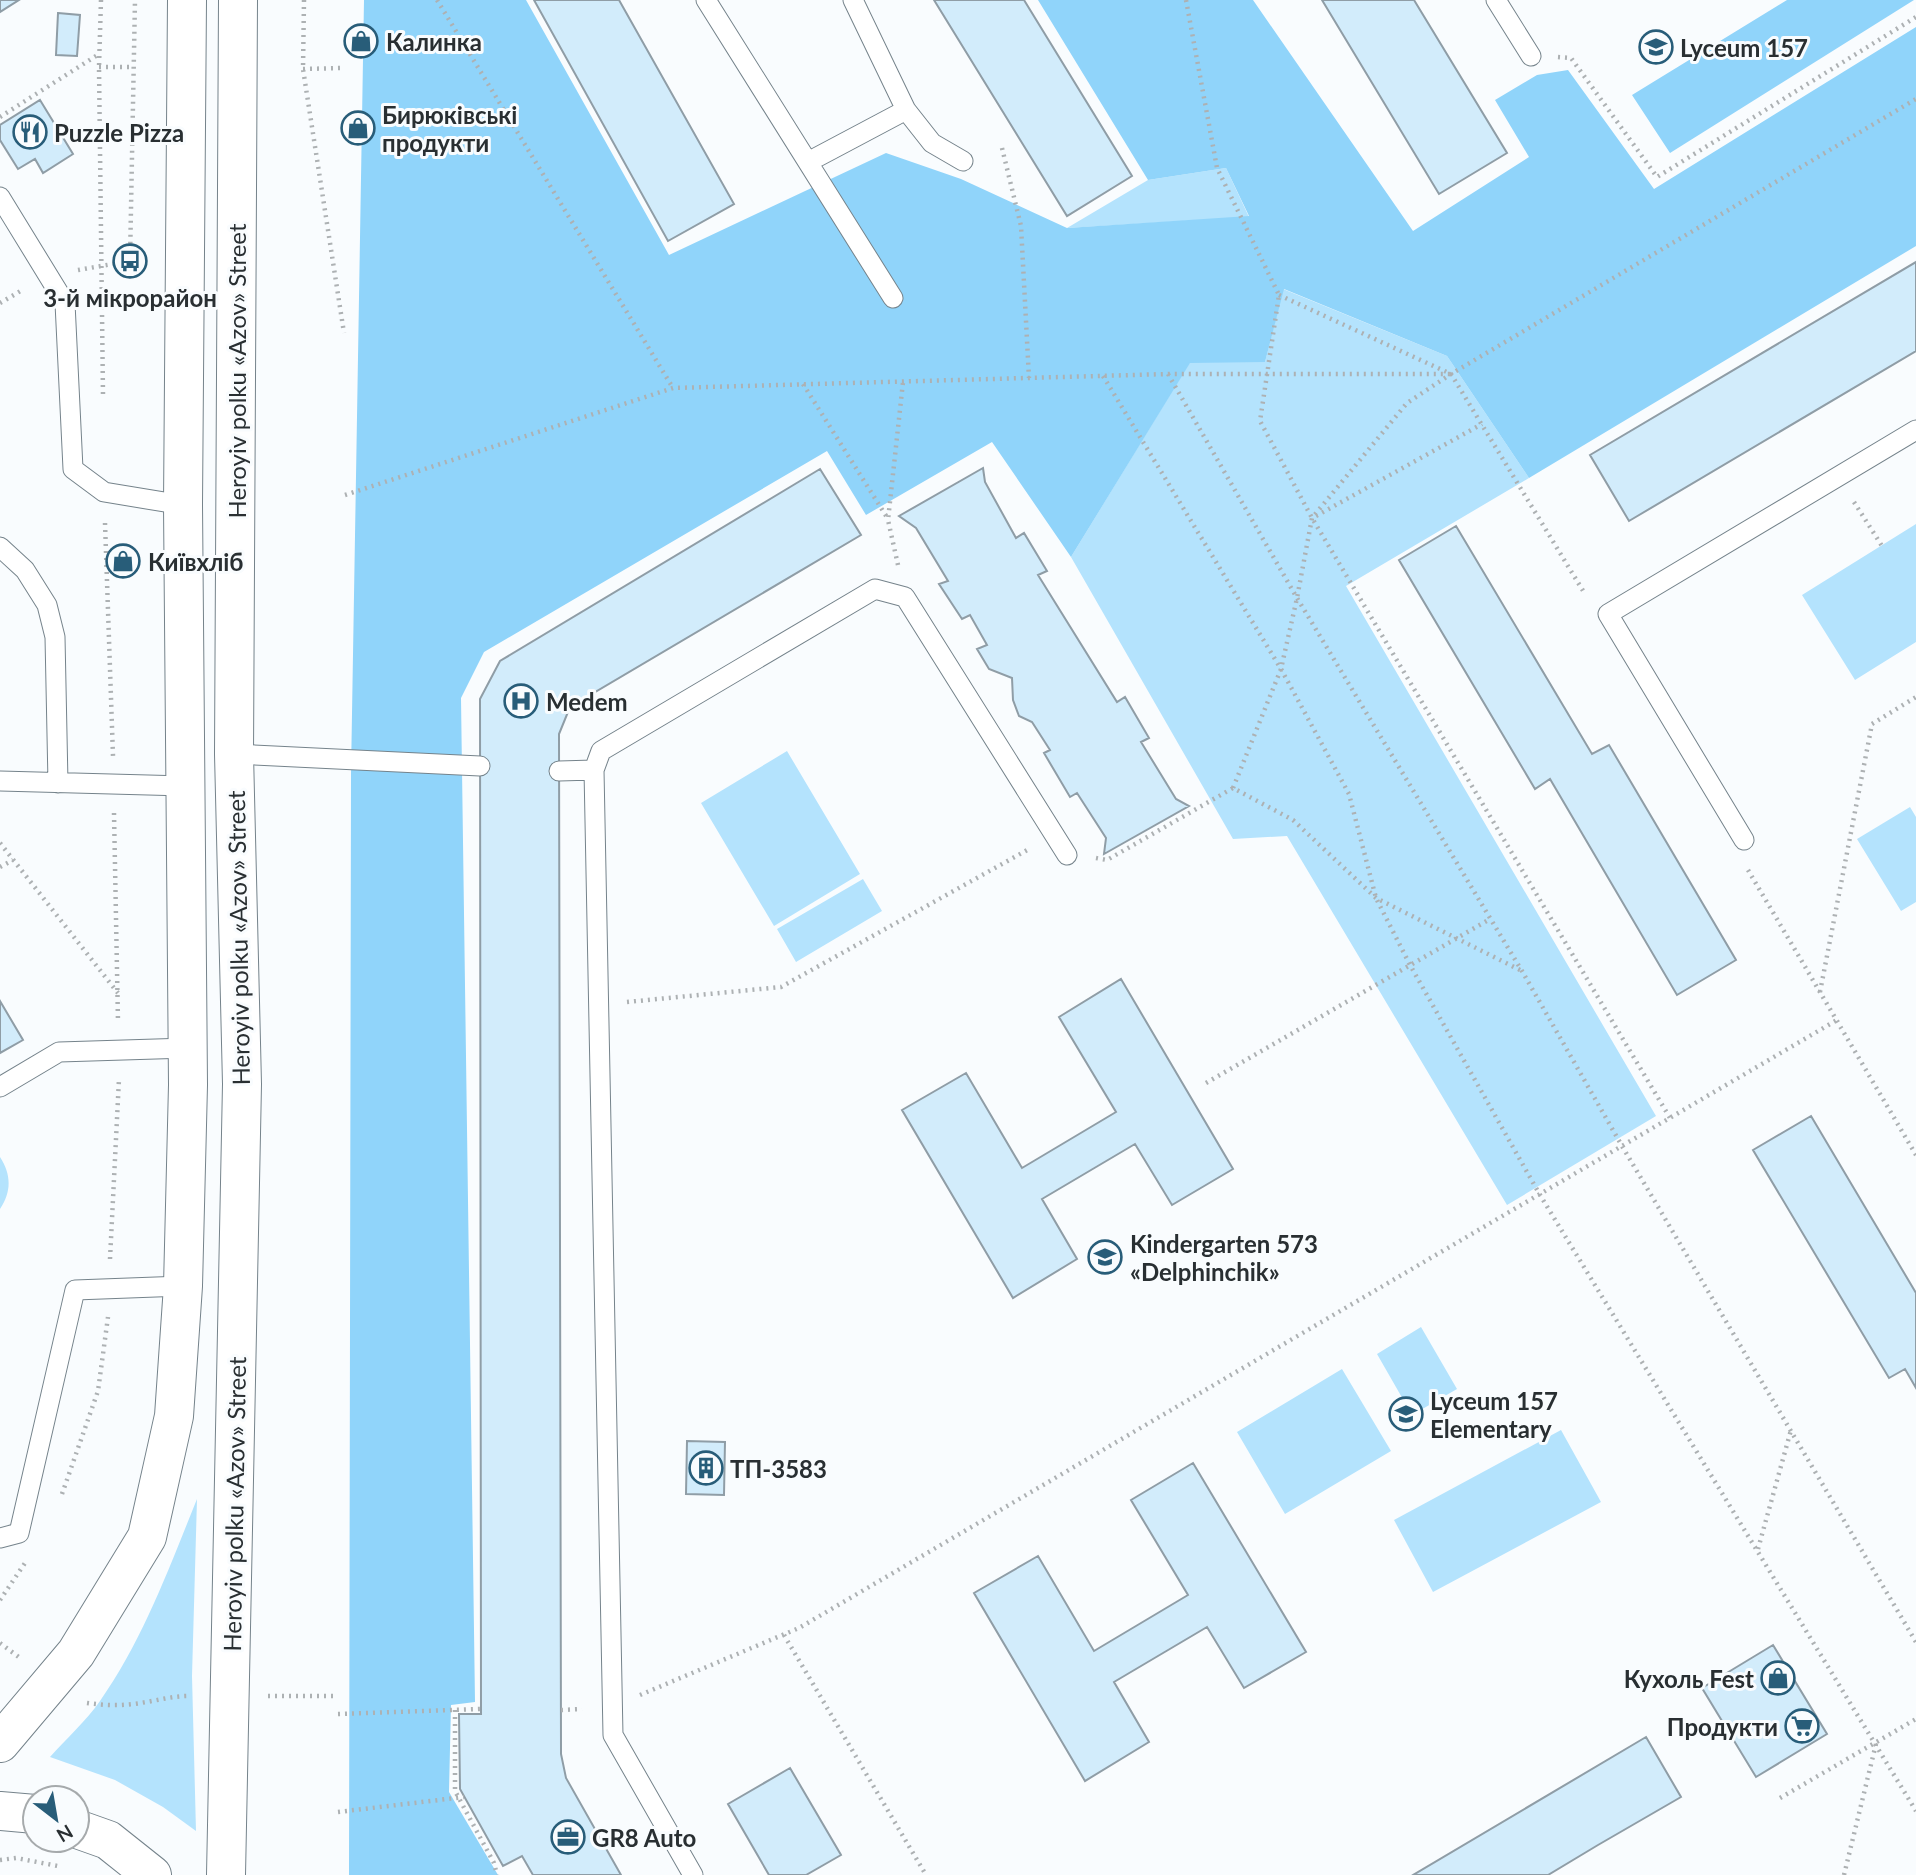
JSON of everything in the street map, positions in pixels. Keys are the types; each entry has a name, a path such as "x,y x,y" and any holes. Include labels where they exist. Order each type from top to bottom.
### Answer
{"main road":[{"name":"Heroyiv polku «Azov» Street","path":"0,1743 76,1653 146,1537 174,1416 183,1286 188,1048 183,505 187,0"},
{"name":"Heroyiv polku «Azov» Street","path":"226,1875 242,1084 234,754 238,0"},
{"path":"0,1811 21,1813"},
{"path":"91,1834 108,1840 152,1875"}],"lane":[{"path":"706,0 893,298"},
{"path":"853,0 906,110 932,143 963,161"},
{"path":"1496,0 1531,56"},
{"path":"808,162 906,110"},
{"path":"0,197 65,303 72,469 104,492 183,505"},
{"path":"1744,841 1608,614 1916,430"},
{"path":"0,547 25,570 47,605 55,637 58,783"},
{"path":"693,1875 613,1735 594,770 601,751 875,589 905,597 1067,855"},
{"path":"234,754 480,766"},
{"path":"559,771 594,770"},
{"path":"0,781 185,786"},
{"path":"0,1087 59,1052 188,1048"},
{"path":"0,1538 19,1533 75,1290 183,1286"}],"path":[{"path":"101,0 101,266 130,261 135,0"},
{"path":"304,0 303,69 344,333"},
{"path":"438,0 673,388"},
{"path":"1186,0 1217,168 1279,295 1260,421 1312,518 1670,1118"},
{"path":"1531,56 1571,58 1657,177 1916,17"},
{"path":"0,117 99,54"},
{"path":"99,67 134,67"},
{"path":"303,69 342,68"},
{"path":"1067,855 1107,860 1233,788 1281,669 1312,518 1407,403 1451,373 1916,99"},
{"path":"1002,148 1021,226 1029,378"},
{"path":"1279,295 1451,373 1586,596"},
{"path":"345,495 673,388 1168,374 1451,373"},
{"path":"1168,374 1297,598 1522,971 1622,1146 1916,1642"},
{"path":"1103,376 1281,669 1349,794 1376,898 1410,965 1540,1195 1916,1811"},
{"path":"903,382 888,520 905,597"},
{"path":"803,384 888,520"},
{"path":"1312,518 1482,424"},
{"path":"1839,477 1882,545"},
{"path":"1820,992 1872,724 1916,697"},
{"path":"1233,788 1293,820 1376,898 1522,971"},
{"path":"598,1005 781,988 1055,835"},
{"path":"0,843 118,993"},
{"path":"0,867 13,860"},
{"path":"1743,861 1916,1155"},
{"path":"1206,1083 1490,919"},
{"path":"613,1706 784,1635 811,1621 1837,1020"},
{"path":"1757,1550 1791,1430"},
{"path":"784,1635 926,1875"},
{"path":"0,1643 77,1702 109,1705 133,1704 178,1696 337,1696"},
{"path":"338,1714 481,1709"},
{"path":"455,1710 455,1791 461,1797 497,1862 497,1875"},
{"path":"1780,1798 1916,1720"},
{"path":"1844,1875 1876,1743"},
{"path":"338,1812 461,1797"},
{"path":"0,1860 16,1858 67,1868"}],"shaded area":[{"path":"364,0 526,0 669,255 886,153 961,179 1067,228 1249,216 1226,168 1148,180 1038,0 1253,0 1413,231 1529,157 1495,100 1537,75 1568,70 1654,189 1916,27 1916,246 1529,478 1447,356 1284,289 1265,362 1190,363 1071,557 992,442 866,515 827,451 484,652 461,698 475,1702 451,1705 449,1792 498,1875 349,1875 351,774"},
{"path":"1787,0 1914,0 1670,153 1632,95"},
{"path":"1226,168 1249,217 1067,228 1148,180"},
{"path":"1283,289 1447,356 1529,478 1346,586 1656,1116 1507,1205 1287,836 1233,839 1071,557 1190,362 1265,362"},
{"path":"1916,524 1916,642 1855,680 1802,595"},
{"path":"787,751 860,874 774,926 701,803"},
{"path":"1910,807 1916,817 1916,902 1901,911 1857,839"},
{"path":"863,879 882,911 796,962 777,929"},
{"path":"0,1157 9,1183 7,1196 0,1209"},
{"path":"1421,1327 1457,1389 1412,1415 1377,1354"},
{"path":"1342,1369 1391,1451 1285,1514 1237,1432"},
{"path":"1561,1430 1601,1502 1433,1592 1394,1520"},
{"path":"197,1499 192,1676 196,1831 163,1807 115,1780 50,1757 82,1723 115,1678 154,1603"}],"building":[{"path":"0,0 19,0 0,12"},
{"path":"534,0 619,0 734,204 668,241"},
{"path":"934,0 1024,0 1132,176 1067,216"},
{"path":"1322,0 1414,0 1507,153 1439,194"},
{"path":"58,13 80,15 77,56 56,55"},
{"name":"Puzzle Pizza","path":"40,100 73,154 43,173 35,159 18,169 0,140 0,125"},
{"path":"1916,262 1916,351 1629,521 1590,455"},
{"path":"983,468 985,482 1016,538 1024,533 1047,571 1038,575 1117,702 1125,697 1149,738 1141,742 1176,799 1189,806 1104,854 1106,838 1077,793 1070,797 1044,753 1050,750 1032,722 1019,716 1013,700 1012,678 989,669 977,649 987,645 970,615 962,619 939,584 948,581 916,528 899,516"},
{"path":"820,469 861,535 570,707 559,734 561,1754 566,1778 621,1875 533,1875 522,1856 503,1866 460,1789 459,1714 481,1714 480,699 500,661"},
{"path":"1456,526 1592,754 1609,745 1736,960 1677,995 1550,779 1535,789 1399,560"},
{"path":"1121,979 1233,1169 1172,1205 1135,1144 1042,1199 1077,1259 1013,1298 902,1110 966,1073 1022,1168 1116,1112 1059,1017"},
{"path":"0,1001 23,1040 0,1053"},
{"path":"1811,1116 1916,1293 1916,1388 1905,1369 1889,1378 1753,1150"},
{"name":"ТП-3583","path":"687,1441 725,1442 724,1495 686,1494"},
{"path":"1193,1463 1306,1652 1244,1688 1207,1627 1114,1682 1149,1742 1085,1781 974,1593 1038,1556 1094,1651 1188,1595 1131,1500"},
{"path":"1773,1645 1827,1734 1756,1777 1702,1688"},
{"path":"1646,1737 1681,1797 1548,1875 1413,1875"},
{"path":"790,1768 841,1855 806,1875 769,1875 728,1804"}],"place":[{"name":"Калинка","path":"361,41"},
{"name":"Lyceum 157","path":"1656,47"},
{"name":"Бирюківські продукти","path":"358,128"},
{"name":"Puzzle Pizza","path":"30,132"},
{"name":"3-й мікрорайон","path":"130,261"},
{"name":"Київхліб","path":"123,561"},
{"name":"Medem","path":"521,701"},
{"name":"Kindergarten 573 «Delphinchik»","path":"1105,1257"},
{"name":"Lyceum 157 Elementary","path":"1406,1414"},
{"name":"ТП-3583","path":"706,1468"},
{"name":"Кухоль Fest","path":"1778,1678"},
{"name":"Продукти","path":"1802,1726"},
{"name":"GR8 Auto","path":"568,1837"}]}
